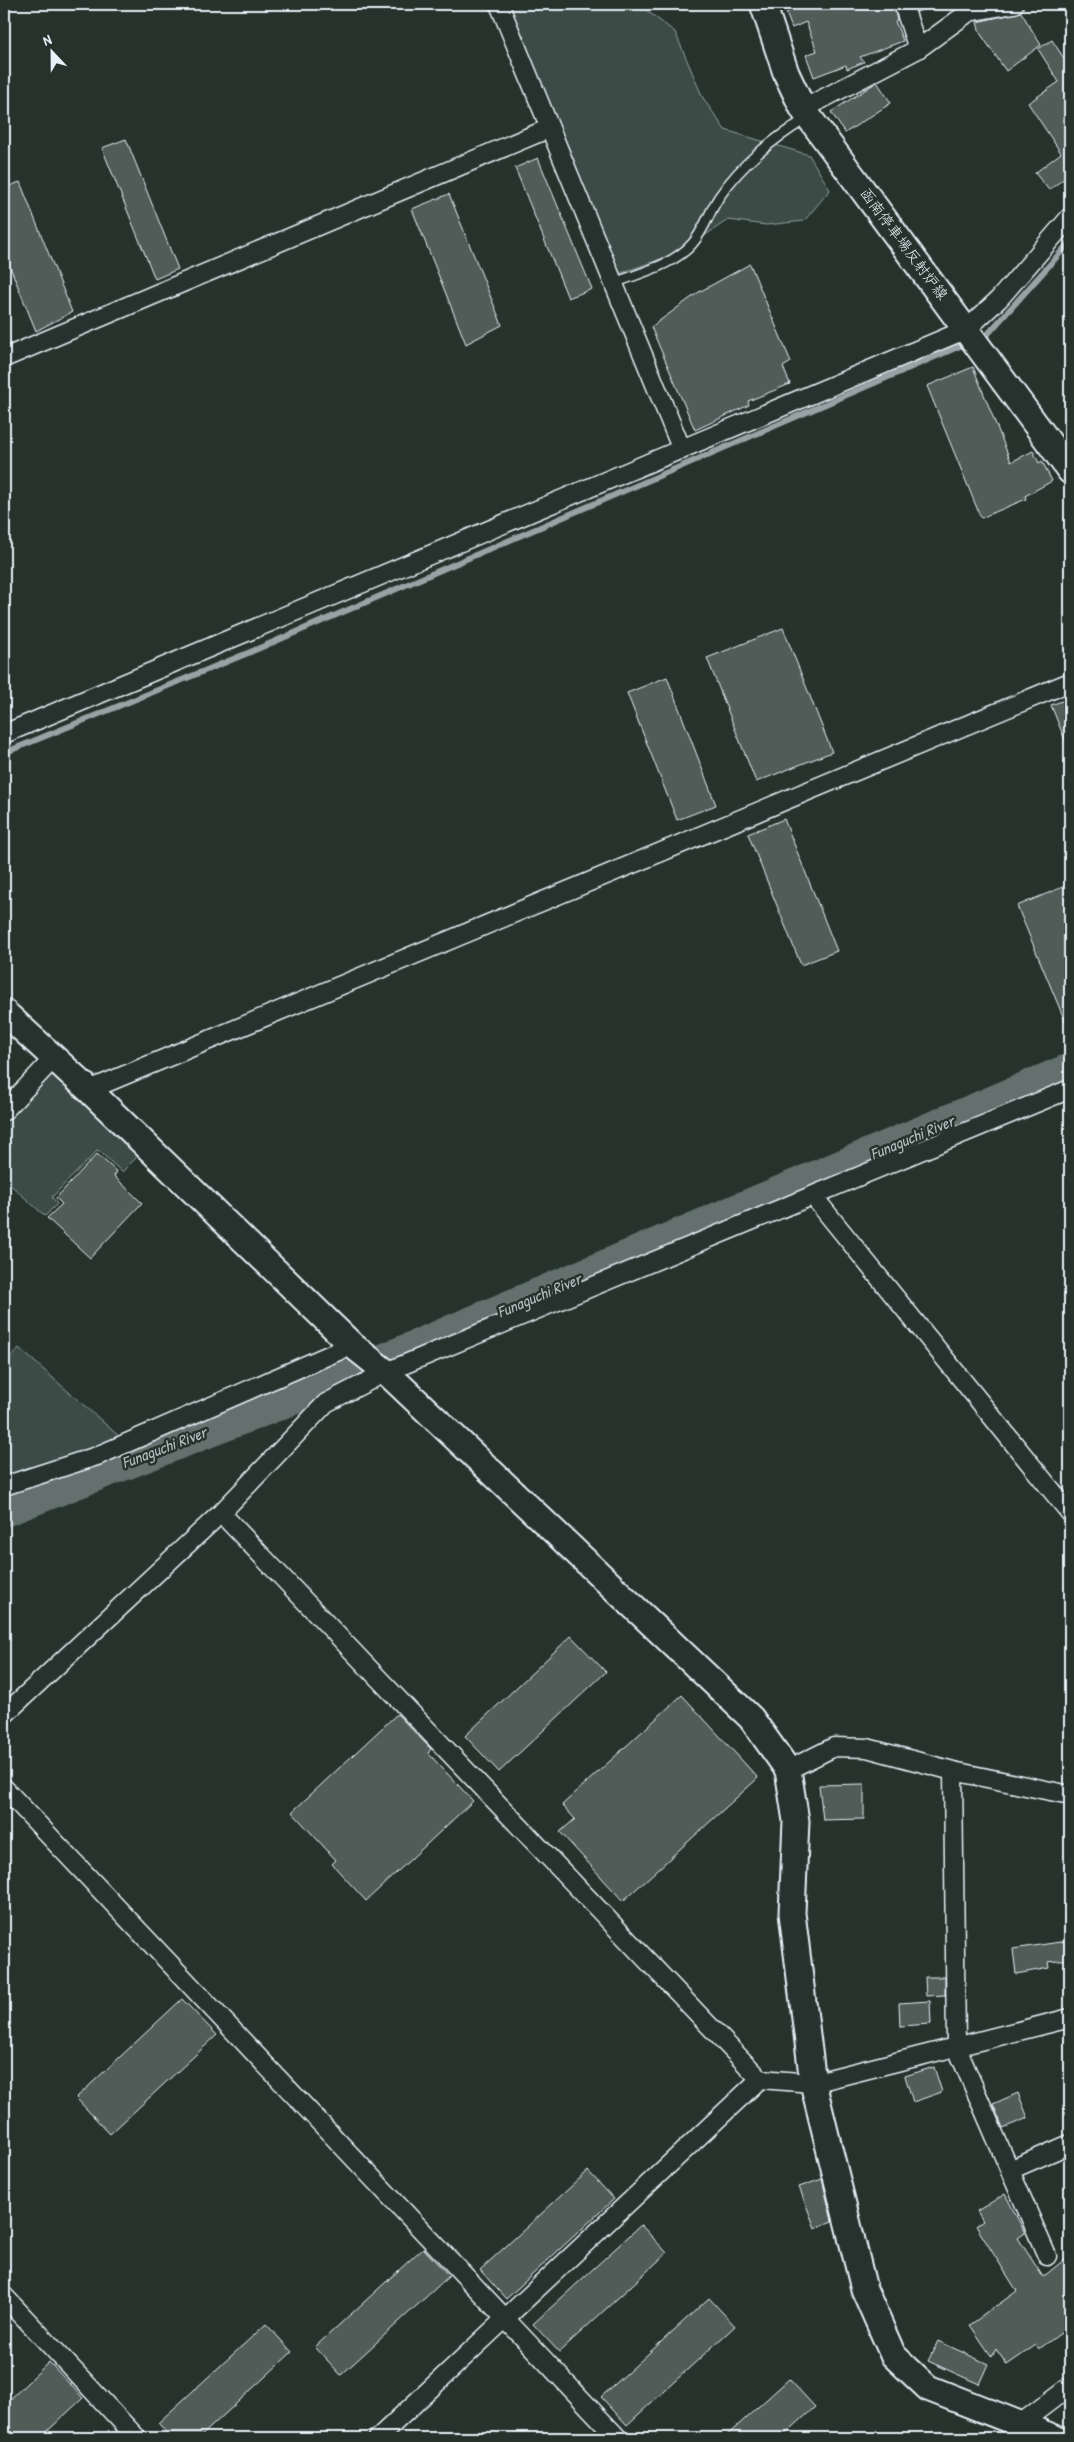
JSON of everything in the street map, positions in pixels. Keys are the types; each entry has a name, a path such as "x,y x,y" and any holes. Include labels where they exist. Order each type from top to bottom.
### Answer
{"street":[{"path":"499,4 682,450"},
{"name":"函南停車場反射炉線","path":"763,4 786,73 806,113 1070,471"},
{"path":"903,4 918,49"},
{"path":"806,113 918,49 975,8 1014,4"},
{"path":"4,358 550,128"},
{"path":"4,734 682,450 971,335 999,299 1070,218"},
{"path":"89,1090 1070,682"},
{"path":"4,1012 89,1090 352,1345 386,1372 751,1718 788,1770 796,1821 792,1914 812,2083 864,2289 893,2356 928,2388 1055,2438"},
{"path":"4,1111 53,1059"},
{"path":"4,1715 221,1513 326,1403 386,1372 1070,1089"},
{"path":"814,1196 1070,1513"},
{"path":"4,1486 97,1456 352,1345"},
{"path":"221,1513 760,2080 812,2083 1070,2018"},
{"path":"788,1770 834,1747 867,1748 953,1771 1070,1795"},
{"path":"953,1771 956,2046 1047,2256"},
{"path":"4,1788 618,2438"},
{"path":"378,2438 760,2080"},
{"path":"1010,2170 1070,2144"},
{"path":"4,2296 137,2438"},
{"path":"1020,2424 1070,2386"}],"lane":[{"path":"614,283 675,258 692,244 719,198 751,158 806,113"}],"shaded area":[{"path":"496,4 638,4 675,32 703,98 725,130 809,155 830,190 804,221 766,225 728,220 692,244 669,256 618,274"},
{"path":"48,1075 53,1075 137,1152 138,1156 122,1172 98,1150 52,1197 57,1204 45,1216 4,1179 4,1124"},
{"path":"19,1348 121,1438 4,1477 4,1365"}],"building":[{"path":"787,4 893,4 897,20 895,21 903,41 860,57 864,62 847,69 846,65 814,77 806,55 817,51 806,22 792,28 786,13 790,11"},
{"path":"914,4 936,4 917,12"},
{"path":"1021,12 1041,45 1006,71 980,33 977,22"},
{"path":"1052,40 1065,60 1070,56 1070,174 1049,190 1035,173 1061,153 1028,103 1059,82 1038,49"},
{"path":"877,82 891,103 845,133 831,112"},
{"path":"126,139 178,269 155,279 102,148"},
{"path":"538,158 592,289 568,298 515,168"},
{"path":"20,182 72,312 36,331 4,252 4,188"},
{"path":"449,194 502,325 466,344 412,209"},
{"path":"750,264 791,362 783,367 790,384 748,401 749,405 695,430 651,327 699,292"},
{"path":"973,367 1011,462 1033,451 1039,463 1042,461 1052,481 1025,496 1026,499 981,518 927,386"},
{"path":"783,628 832,752 756,782 707,658"},
{"path":"667,677 716,805 677,820 627,693"},
{"path":"1070,698 1070,750 1069,750 1051,705"},
{"path":"784,819 837,951 801,965 748,834"},
{"path":"1070,884 1070,1033 1017,906"},
{"path":"97,1154 117,1172 114,1176 142,1203 90,1258 47,1218 62,1204 56,1198"},
{"path":"571,1636 606,1672 499,1772 465,1736"},
{"path":"682,1695 758,1778 623,1901 560,1832 575,1819 562,1805"},
{"path":"397,1714 431,1749 428,1753 473,1801 366,1901 332,1864 336,1860 292,1812"},
{"path":"864,1784 864,1819 823,1820 819,1785"},
{"path":"1067,1941 1069,1960 1048,1962 1049,1968 1016,1974 1013,1949"},
{"path":"925,1977 945,1977 945,1995 926,1996"},
{"path":"182,1999 217,2035 110,2134 76,2098"},
{"path":"930,2001 931,2024 900,2026 899,2003"},
{"path":"934,2067 942,2092 913,2102 905,2076"},
{"path":"1018,2093 1028,2118 1003,2128 993,2104"},
{"path":"588,2171 614,2199 506,2299 480,2270"},
{"path":"822,2179 832,2221 815,2228 799,2187"},
{"path":"1005,2194 1025,2233 1018,2238 1043,2277 1070,2255 1070,2345 1061,2333 1039,2349 1036,2345 1007,2365 996,2349 992,2357 970,2325 1017,2291 976,2226 983,2221 977,2211"},
{"path":"641,2225 667,2253 559,2352 533,2324"},
{"path":"423,2248 449,2276 341,2375 315,2347"},
{"path":"709,2298 735,2326 627,2425 601,2397"},
{"path":"266,2324 292,2352 199,2438 172,2438 158,2423"},
{"path":"938,2341 988,2364 979,2384 928,2361"},
{"path":"49,2362 83,2398 40,2438 4,2438 4,2405"},
{"path":"789,2379 815,2407 781,2438 724,2438"}],"waterway":[{"path":"979,338 987,335 1070,242"},
{"path":"4,753 248,653 967,343"},
{"name":"Funaguchi River","path":"4,1509 390,1359 1070,1071"}]}
